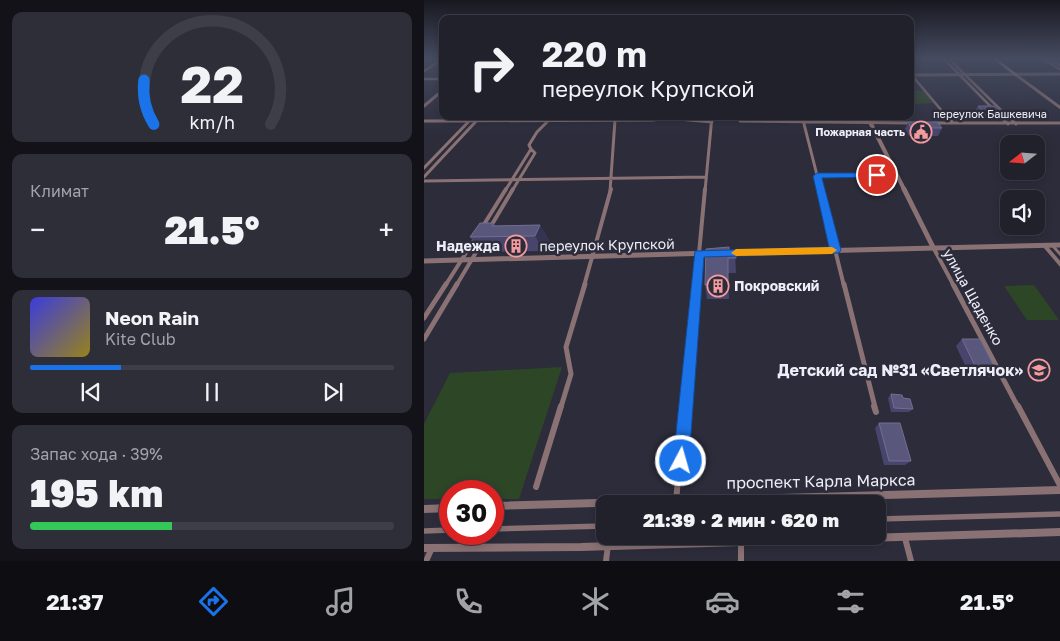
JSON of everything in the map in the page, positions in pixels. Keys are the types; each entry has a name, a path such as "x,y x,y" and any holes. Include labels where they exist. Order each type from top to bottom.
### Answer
{"street":[{"path":"920,84 953,123"},
{"path":"968,84 1008,124"},
{"path":"975,84 1016,124"},
{"path":"1028,84 1060,108"},
{"path":"424,106 439,93"},
{"path":"424,168 470,120"},
{"path":"424,121 478,120"},
{"path":"424,177 478,120"},
{"path":"424,339 520,179 534,153 529,145 537,132 550,120"},
{"path":"536,487 571,374 566,347 594,256 613,178 615,120"},
{"path":"677,495 712,120"},
{"name":"переулок Башкевича","path":"740,121 914,123"},
{"path":"804,122 876,412"},
{"name":"улица Щаденко","path":"870,122 933,247 1060,488"},
{"name":"переулок Башкевича","path":"932,123 1060,123"},
{"path":"424,318 531,149"},
{"path":"817,176 896,175"},
{"path":"424,181 706,177"},
{"path":"1044,245 1060,265"},
{"path":"1058,245 1060,255"},
{"name":"переулок Крупской","path":"424,261 1058,245"},
{"name":"проспект Карла Маркса","path":"868,495 1060,488"},
{"name":"проспект Карла Маркса","path":"504,506 596,504"},
{"path":"424,509 439,508"},
{"path":"886,519 1060,514"},
{"path":"504,529 596,526"},
{"path":"424,531 439,530"},
{"path":"886,538 1060,532"},
{"path":"905,538 911,561"},
{"path":"426,561 428,548 608,545 606,561"},
{"path":"741,545 741,561"}],"green space":[{"path":"914,91 924,91 934,103 914,104"},
{"path":"1034,285 1059,320 1027,320 1004,286"},
{"path":"562,367 519,499 504,499 504,480 439,480 439,499 424,499 424,424 450,373"}],"building":[{"path":"978,106 996,106 1002,112 983,112"},
{"path":"908,122 937,122 942,128 911,128"},
{"path":"480,223 494,223 492,226 540,225 535,236 470,237"},
{"path":"729,247 729,251 735,251 736,258 728,258 728,284 705,285 706,249"},
{"path":"962,339 980,339 997,372 978,372"},
{"path":"891,394 902,395 903,398 910,399 913,409 894,408"},
{"path":"879,423 900,423 911,461 889,461"}],"slow traffic":[{"path":"736,253 832,250"}],"place":[{"name":"Пожарная часть","path":"921,132"},
{"name":"Надежда","path":"516,246"},
{"name":"Покровский","path":"718,286"},
{"name":"Детский сад №31 «Светлячок»","path":"1039,370"}],"route":[{"path":"681,461 699,254 836,250 817,176 877,175"}]}
